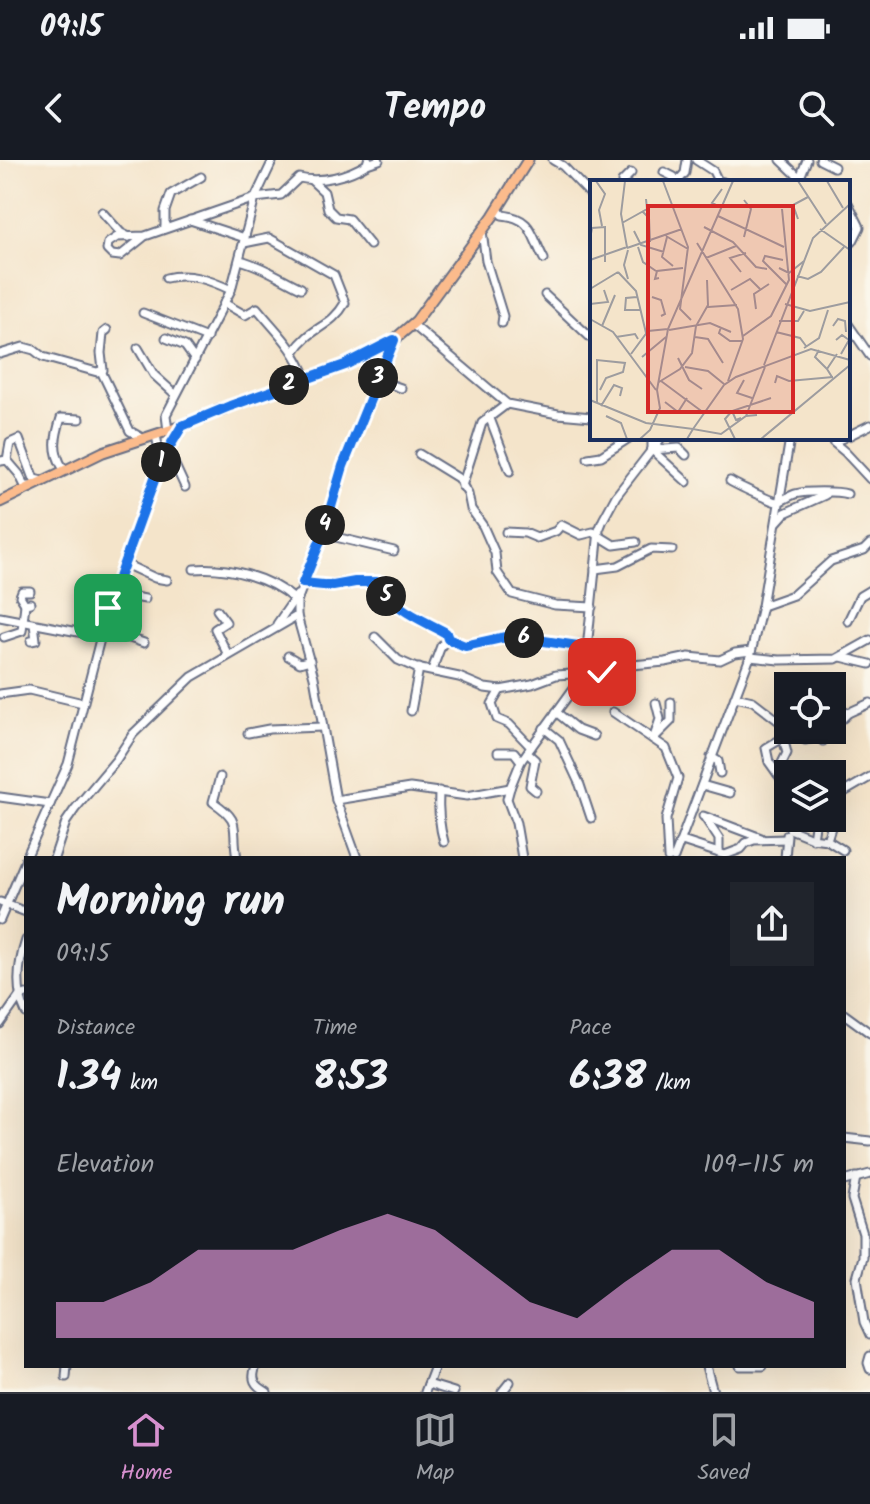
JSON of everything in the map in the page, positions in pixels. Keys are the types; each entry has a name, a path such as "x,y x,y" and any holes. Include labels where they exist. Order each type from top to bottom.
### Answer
{"main road":[{"path":"0,502 103,452 345,365 394,340 412,324 482,231 528,160"}],"street":[{"path":"168,431 166,415 175,394 231,290 255,198 273,160"},
{"path":"145,236 117,237 108,243 107,250 112,255 120,256 134,242 165,228 255,198 281,195 299,178 330,179 367,162 379,160"},
{"path":"553,160 590,194"},
{"path":"679,180 687,160"},
{"path":"696,160 707,162 718,180"},
{"path":"781,160 799,180 807,160"},
{"path":"820,160 834,167"},
{"path":"664,172 678,180"},
{"path":"624,180 631,173"},
{"path":"165,228 165,211 171,194 201,177"},
{"path":"323,178 328,209 336,217 349,219 370,245"},
{"path":"311,180 324,192"},
{"path":"850,207 860,227 850,244"},
{"path":"498,209 502,215 515,216 531,228 544,259"},
{"path":"102,212 121,233 129,237"},
{"path":"188,220 244,241 269,238 334,275 345,303 334,319 311,332 294,352"},
{"path":"482,231 486,261 492,272 495,294 503,316 502,323"},
{"path":"240,260 273,271 281,279 301,288"},
{"path":"166,278 178,275 192,277 231,290"},
{"path":"545,295 590,337"},
{"path":"224,303 245,315 257,308 294,352 307,379"},
{"path":"143,313 207,338"},
{"path":"412,324 507,404 590,417"},
{"path":"850,326 867,344 870,356"},
{"path":"107,330 103,333 101,371 130,431 144,439"},
{"path":"166,338 185,346 195,360"},
{"path":"276,626 303,583 323,534 343,466 394,340"},
{"path":"0,354 23,347 43,357 101,371"},
{"path":"138,348 154,375 175,394"},
{"path":"378,380 401,388"},
{"path":"462,486 482,423 507,404"},
{"path":"489,416 510,471"},
{"path":"68,469 63,468 59,461 54,443 56,434 61,418 80,419"},
{"path":"850,435 870,425"},
{"path":"27,856 68,764 100,632 162,460 182,426"},
{"path":"156,435 162,460"},
{"path":"30,486 25,486 4,460 10,443 19,439 34,479 43,481"},
{"path":"588,458 601,456 626,440"},
{"path":"652,440 652,450 687,482"},
{"path":"522,856 516,823 507,799 510,788 521,761 576,685 581,673 599,536 606,512 660,440"},
{"path":"675,856 751,654 790,440"},
{"path":"838,440 833,442 870,479"},
{"path":"652,450 679,448 686,455"},
{"path":"419,454 458,478 495,553 497,572 512,594 555,605 592,607"},
{"path":"162,460 174,463 185,487"},
{"path":"730,481 767,500 779,502 795,494 828,494"},
{"path":"775,523 785,513 828,494 839,491 847,494"},
{"path":"506,532 525,533 537,538 556,531 561,525 581,535 593,532 614,545 636,542"},
{"path":"570,542 574,532"},
{"path":"323,534 394,551"},
{"path":"762,606 793,595 831,561 864,550 870,544"},
{"path":"595,569 618,566 651,549 672,550"},
{"path":"125,564 167,580"},
{"path":"194,569 231,570 270,583 296,596"},
{"path":"303,583 333,586 381,582 384,593 392,602 446,633 448,639 465,646 510,636 586,648"},
{"path":"848,621 860,596 870,590"},
{"path":"4,637 22,631 27,604 20,596 22,591 30,591"},
{"path":"114,593 145,599"},
{"path":"296,596 297,616 310,660 336,800 356,856"},
{"path":"217,610 226,622 215,629 228,655"},
{"path":"55,856 66,822 133,734 192,677 297,616"},
{"path":"0,617 100,632 144,643"},
{"path":"31,641 36,640 34,624"},
{"path":"375,637 398,660 500,690 532,684 556,675 602,672 621,666 689,657 720,660 735,653 779,660 831,660 870,640"},
{"path":"432,670 441,646 448,639"},
{"path":"288,656 300,663 310,660"},
{"path":"841,657 870,664"},
{"path":"411,711 419,668"},
{"path":"0,694 29,690 83,703"},
{"path":"500,690 493,698 493,713 497,719 509,724 535,760 530,786 536,791"},
{"path":"735,697 753,701 774,717"},
{"path":"653,739 671,721 671,702"},
{"path":"653,739 660,719 656,703"},
{"path":"846,715 870,703"},
{"path":"556,712 578,730 594,736"},
{"path":"613,712 666,748 678,778 666,819 668,856"},
{"path":"248,733 322,727"},
{"path":"544,728 559,740 591,818"},
{"path":"774,743 766,748 774,768"},
{"path":"498,752 514,752 521,761"},
{"path":"711,757 718,761 720,773"},
{"path":"220,777 213,802 227,810 233,819 237,856"},
{"path":"846,791 870,777"},
{"path":"702,785 730,793"},
{"path":"336,800 410,788 467,796 510,788"},
{"path":"439,791 439,823 444,842"},
{"path":"0,797 50,804"},
{"path":"694,810 762,839"},
{"path":"703,816 719,839 722,855"},
{"path":"785,856 789,832"},
{"path":"797,832 813,839 827,840 843,850"},
{"path":"813,839 814,832"},
{"path":"827,840 830,832"},
{"path":"682,841 722,855 741,849 746,843 786,839"},
{"path":"0,920 3,903 24,862"},
{"path":"3,903 24,911"},
{"path":"0,1024 23,995 19,964 24,947"},
{"path":"846,1015 870,1033"},
{"path":"846,1138 870,1141"},
{"path":"846,1180 870,1174"},
{"path":"856,1177 852,1199 863,1234 863,1257 857,1278 864,1322 870,1335"},
{"path":"870,1356 870,1369"},
{"path":"66,1377 67,1368"},
{"path":"256,1368 253,1380 257,1387 267,1392"},
{"path":"434,1368 426,1388 454,1392"},
{"path":"707,1368 713,1392"},
{"path":"502,1392 510,1382"}],"route":[{"path":"108,608 161,461 182,426 345,365 394,340 343,466 323,534 303,583 333,586 381,582 384,593 392,602 446,633 448,639 465,646 510,636 578,646 586,648 581,673 602,672"}]}
